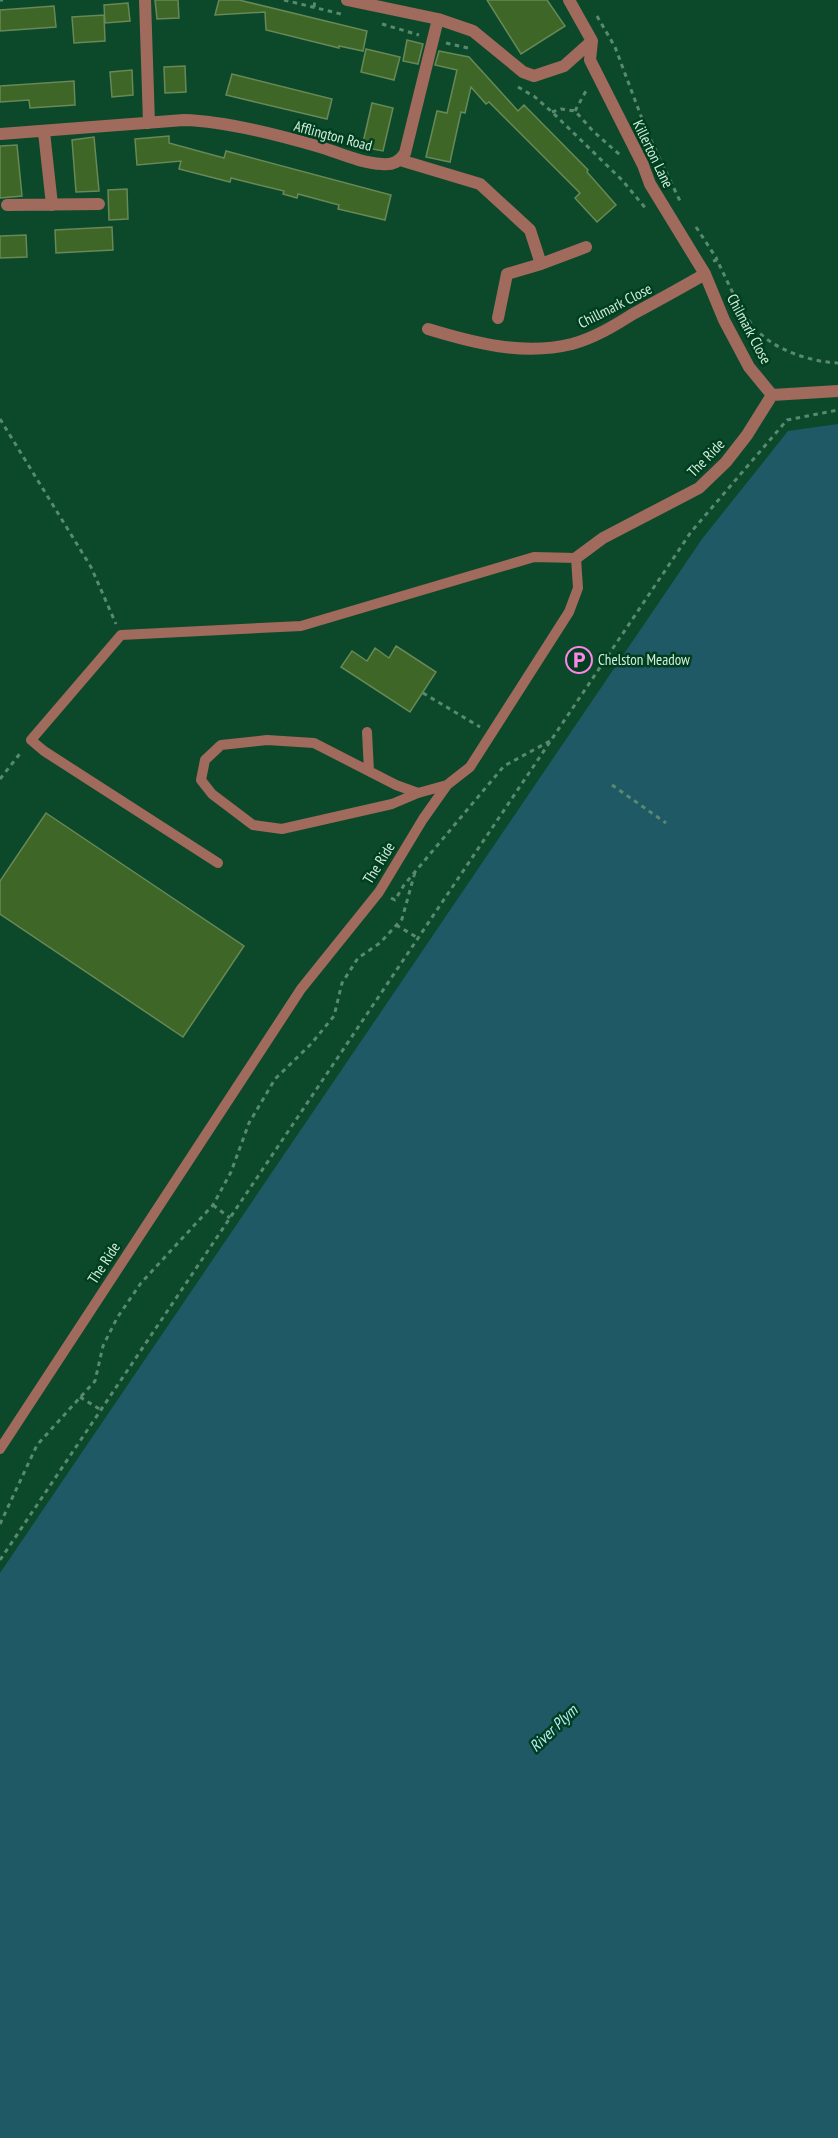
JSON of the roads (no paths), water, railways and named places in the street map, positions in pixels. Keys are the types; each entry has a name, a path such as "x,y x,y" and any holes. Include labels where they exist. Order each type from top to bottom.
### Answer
{"street":[{"path":"145,0 149,123"},
{"path":"347,0 392,5 473,31 523,72 534,76 564,66 592,41"},
{"name":"Killerton Lane","path":"569,0 592,41 590,60 643,165 650,184 703,271"},
{"path":"438,19 405,153 400,160 480,184 530,230 541,264"},
{"name":"Afflington Road","path":"0,134 205,120 318,147 362,161 393,164 400,160"},
{"path":"44,132 52,205"},
{"path":"7,206 99,204"},
{"path":"498,318 507,274 586,247"},
{"name":"Chillmark Close","path":"428,329 517,349 572,344 601,332 703,271"},
{"name":"Chilmark Close","path":"703,271 748,367 772,394"},
{"path":"772,394 838,391"},
{"name":"The Ride","path":"576,558 603,538 699,488 726,462 747,435 772,394"}],"lane":[{"path":"218,863 44,751 31,740 121,635 301,626 534,557 576,558"},
{"name":"The Ride","path":"0,1449 301,989 379,892 447,785 470,767 569,612 578,588 576,558"},
{"path":"367,732 369,771"},
{"path":"418,793 396,785 314,743 267,741 221,745 205,760 201,780 212,794 253,825 282,829 392,804 418,793 447,785"}],"water":[{"name":"River Plym","path":"838,424 838,2138 0,2138 0,1573 702,539 788,431"}],"place":[{"name":"Chelston Meadow","path":"579,660"}]}
